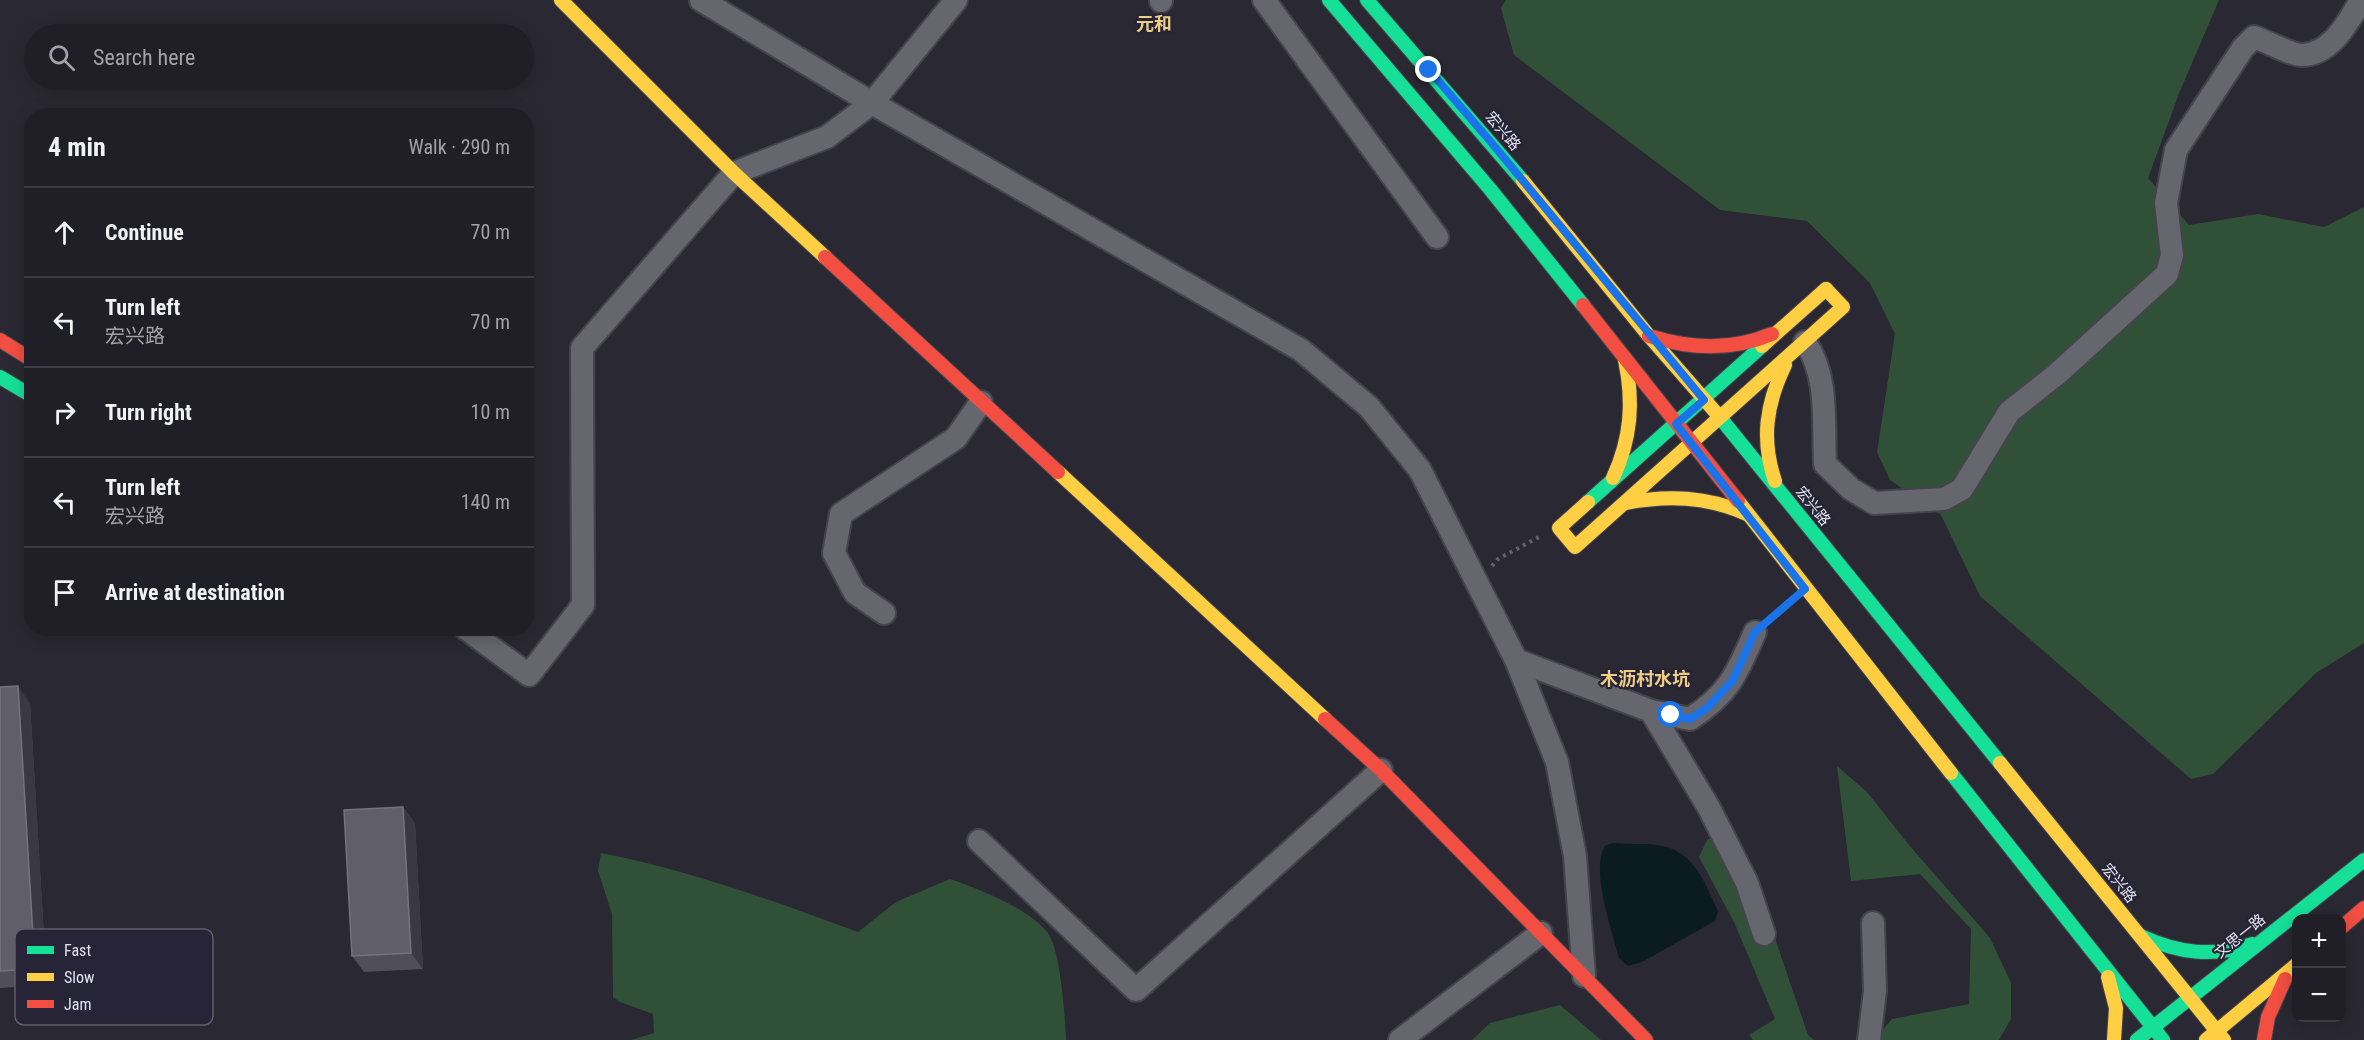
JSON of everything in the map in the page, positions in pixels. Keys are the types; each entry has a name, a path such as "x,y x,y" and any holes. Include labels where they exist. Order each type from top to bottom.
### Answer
{"street":[{"path":"561,0 734,173 1381,770 1646,1040"},
{"path":"701,0 872,103 1301,350 1368,407 1420,470 1516,660 1557,762 1575,856 1584,976"},
{"path":"476,636 529,675 583,605 582,348 734,173 827,137 872,103 956,0"},
{"path":"1264,0 1437,237"},
{"path":"1329,0 1490,189 1676,424 1693,442 1805,589 2163,1040"},
{"name":"宏兴路","path":"1367,0 1490,141 1649,336 1721,418 2139,935 2189,998 2216,1037"},
{"path":"1800,346 1816,357 1821,378 1825,464 1851,489 1874,502 1944,499 1962,489 2009,412 2057,374 2167,274 2172,255 2166,203 2176,150 2243,48 2254,37 2302,55 2322,49 2344,29 2361,0"},
{"path":"1826,289 1843,307 1800,346 1575,547 1559,528 1610,485 1826,289"},
{"path":"1649,336 1685,346 1722,347 1754,341 1784,328"},
{"path":"0,340 24,355"},
{"path":"1778,490 1767,452 1767,412 1778,379 1800,346"},
{"path":"1610,485 1624,453 1631,419 1629,379 1625,359"},
{"path":"0,378 24,392"},
{"path":"884,613 855,593 834,553 841,514 956,438 981,402"},
{"path":"1625,502 1682,495 1715,501 1747,514"},
{"path":"1516,660 1652,711 1690,719 1707,708 1733,680 1755,632"},
{"path":"1652,711 1709,808 1738,865 1747,883 1764,934"},
{"path":"980,841 1136,990 1381,770"},
{"name":"文思一路","path":"2137,1040 2364,860"},
{"path":"2346,924 2364,908"},
{"path":"1869,1040 1875,991 1873,923"},
{"path":"1400,1040 1542,933"},
{"path":"2139,935 2167,948 2198,953 2232,950 2264,938"},
{"path":"2104,968 2114,994 2116,1008 2114,1040"},
{"path":"2216,1037 2292,968"},
{"path":"2264,1040 2274,1000 2292,968"}],"path":[{"path":"1476,583 1498,559 1524,543 1559,528"},
{"path":"1755,632 1805,589"}],"green space":[{"path":"1506,0 2219,0 2180,91 2148,178 2189,225 2258,214 2324,227 2364,207 2364,643 2316,673 2213,774 2191,779 1980,596 1941,515 1890,480 1877,452 1895,334 1870,283 1807,221 1720,210 1514,55 1501,8"},
{"path":"1837,766 1867,792 1909,845 1990,938 2011,983 2011,1019 1999,1040 1874,1040 1892,1019 1969,1004 1971,929 1920,874 1851,881"},
{"path":"1728,830 1766,912 1808,1035 1814,1040 1753,1040 1749,1035 1775,1019 1734,922 1699,857 1707,840"},
{"path":"601,853 699,877 858,932 896,902 950,879 975,888 1016,907 1039,923 1047,932 1056,953 1059,968 1066,1040 631,1040 654,1033 653,1014 620,1002 613,997 612,914 598,871"},
{"path":"1560,1005 1601,1040 1472,1040 1490,1023"}],"shaded area":[{"path":"1613,843 1657,845 1670,848 1687,859 1700,875 1718,911 1715,921 1642,962 1628,966 1619,958 1601,885 1601,857 1605,846"}],"building":[{"path":"18,686 33,929 15,929 15,970 0,971 0,687"},
{"path":"403,807 411,953 352,956 344,810"}],"traffic: fast":[{"path":"1329,0 1490,189 1583,305"},
{"path":"1367,0 1523,181"},
{"path":"1588,502 1762,346"},
{"path":"0,377 24,391"},
{"path":"1718,415 2000,763"},
{"path":"1951,773 2163,1040"},
{"path":"2137,1040 2364,860"},
{"path":"2141,936 2168,946 2196,952 2223,951 2252,944"}],"traffic: slow":[{"path":"561,0 734,173 825,257"},
{"path":"1523,181 1649,336 1718,415"},
{"path":"1588,502 1559,528 1575,547 1843,307 1826,289"},
{"path":"1762,346 1826,289"},
{"path":"1613,478 1624,449 1629,420 1630,406 1625,360"},
{"path":"1775,481 1768,451 1768,422 1773,394 1785,365"},
{"path":"1058,472 1325,719"},
{"path":"1625,503 1672,498 1702,500 1747,514"},
{"path":"1738,501 1951,773"},
{"path":"2000,763 2224,1040"},
{"path":"2206,1040 2292,968"},
{"path":"2108,977 2116,1008 2114,1040"}],"traffic: jam":[{"path":"825,257 1058,472"},
{"path":"1583,305 1738,501"},
{"path":"1649,336 1680,344 1726,346 1757,340 1772,334"},
{"path":"0,340 24,355"},
{"path":"1325,719 1381,770 1646,1040"},
{"path":"2346,924 2364,908"},
{"path":"2264,1040 2268,1017 2285,979"}],"district":[{"name":"元和","path":"1154,24"},
{"name":"木沥村水坑","path":"1645,679"}],"route":[{"path":"1429,70 1704,400 1676,424 1693,442 1805,589 1755,632 1733,680 1707,708 1690,719 1671,715"}]}
